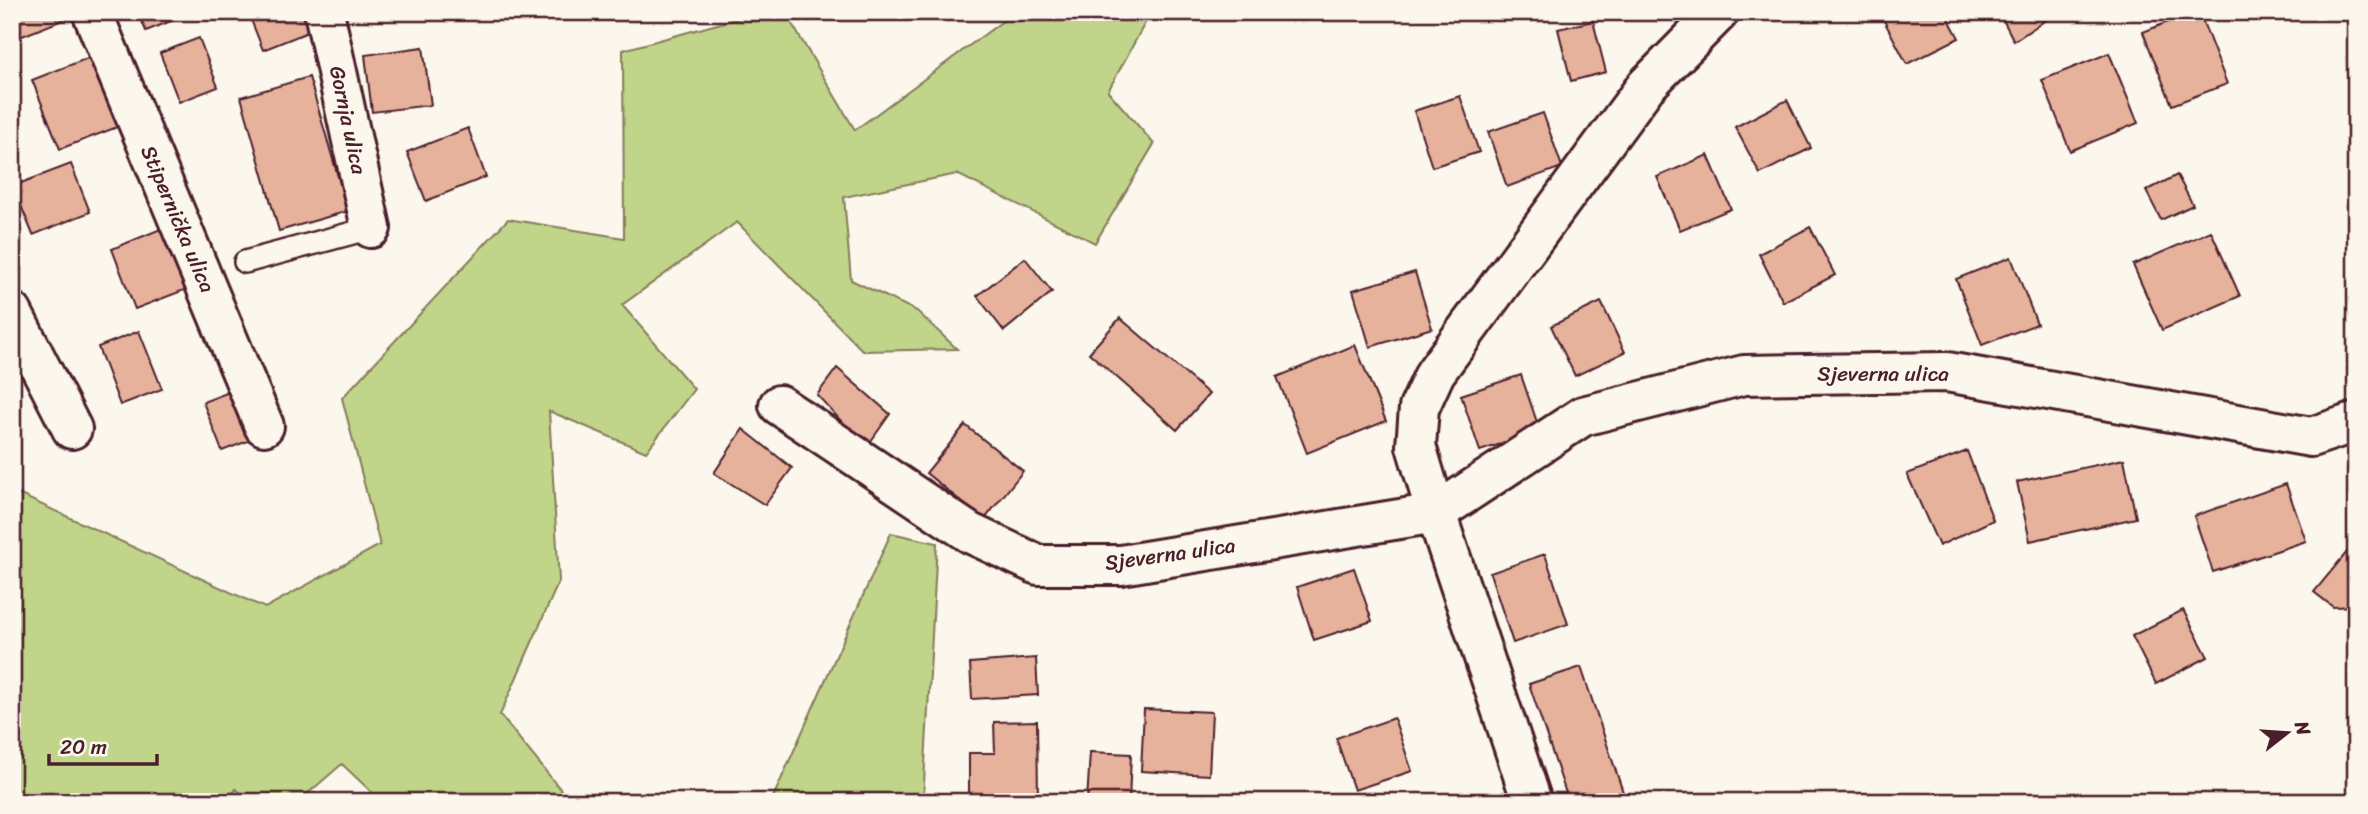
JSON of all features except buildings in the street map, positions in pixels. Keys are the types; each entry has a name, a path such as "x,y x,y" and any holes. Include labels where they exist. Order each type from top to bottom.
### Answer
{"street":[{"name":"Stipernička ulica","path":"92,12 264,426"},
{"name":"Gornja ulica","path":"324,12 371,228"},
{"path":"1532,802 1416,446 1419,408 1435,373 1646,86 1719,12"},
{"path":"12,312 72,429"},
{"name":"Sjeverna ulica","path":"779,405 970,533 1038,565 1121,565 1436,513 1583,416 1744,376 1947,372 2311,437 2356,422"}],"lane":[{"path":"245,262 371,228"}],"green space":[{"path":"761,12 785,12 855,130 1015,12 1151,12 1108,91 1154,144 1095,243 957,174 844,197 851,280 917,311 957,349 863,351 737,222 622,305 694,389 646,452 549,411 559,581 500,715 565,795 582,802 382,802 342,764 298,802 251,802 236,789 227,802 12,802 12,491 265,608 380,545 342,398 508,219 624,238 623,50"},
{"path":"891,533 937,543 923,802 771,802"}]}
